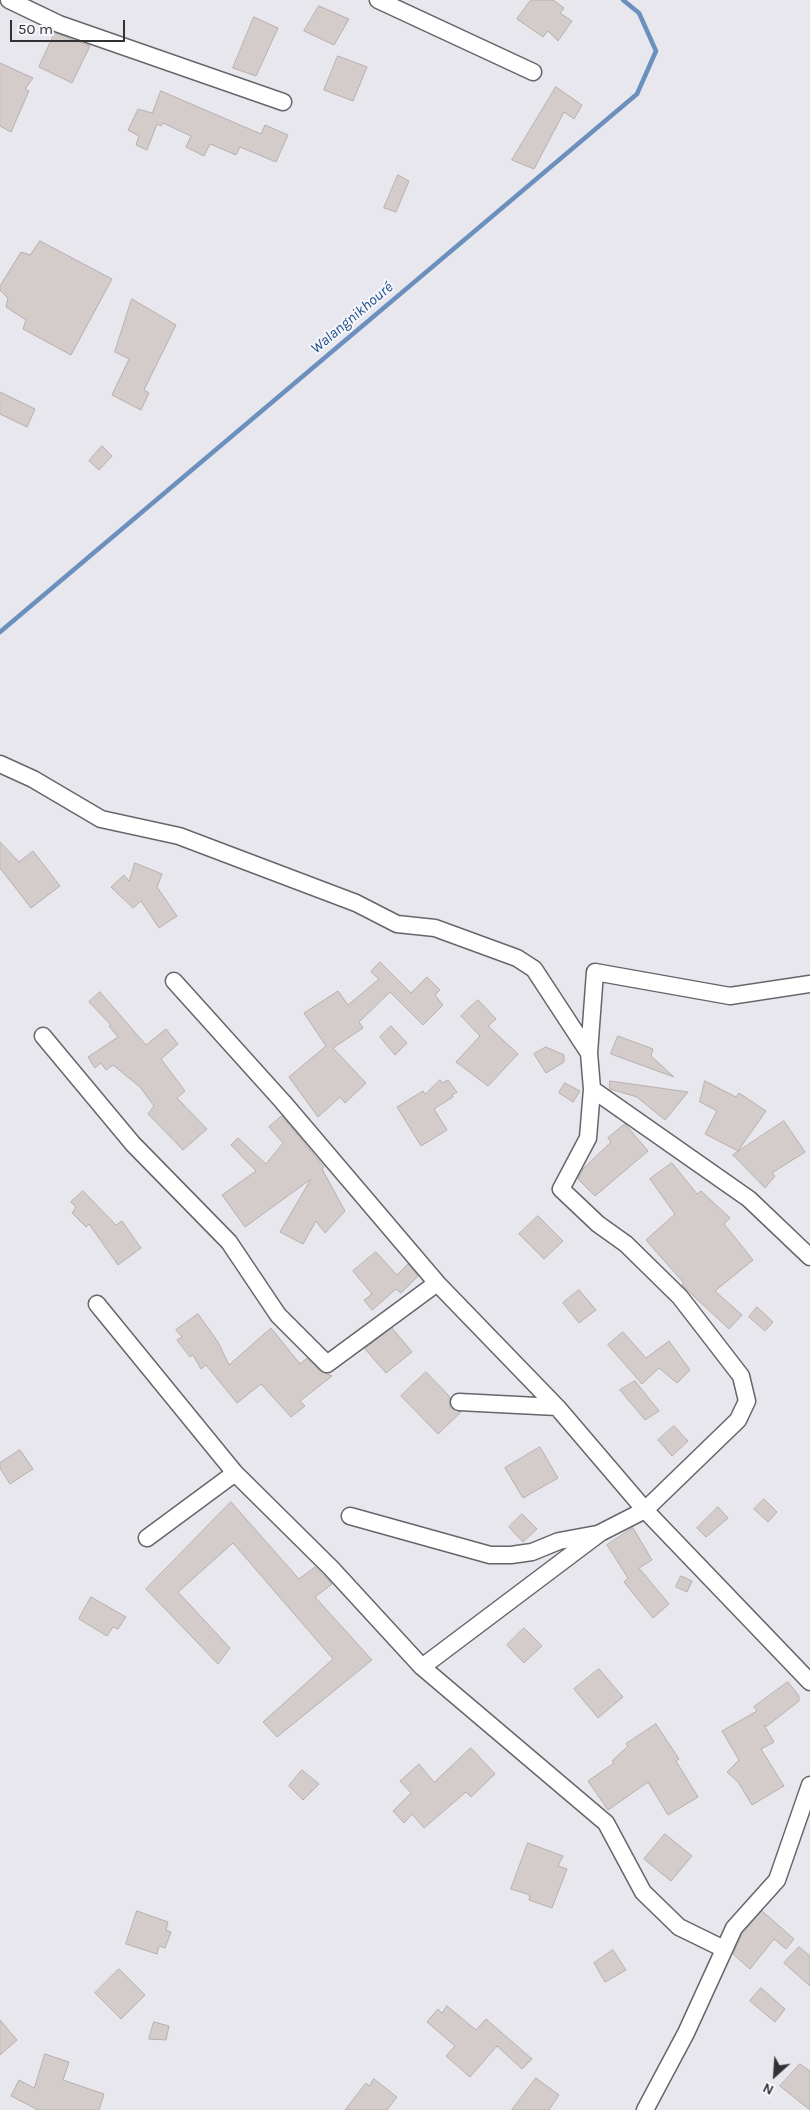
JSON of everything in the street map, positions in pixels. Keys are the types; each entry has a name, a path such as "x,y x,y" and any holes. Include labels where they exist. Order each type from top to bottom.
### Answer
{"street":[{"path":"9,0 59,24 283,102"},
{"path":"378,0 533,72"},
{"path":"0,764 33,779 101,819 179,836 356,903 397,924 435,928 517,958 534,969 589,1053"},
{"path":"422,1667 600,1533 645,1510 738,1420 747,1400 741,1376 680,1298 626,1244 598,1224 561,1189 588,1138 592,1089 589,1053 595,972 730,996 810,984"},
{"path":"174,981 283,1102 437,1283 557,1407 645,1510 810,1682"},
{"path":"43,1036 133,1144 229,1242 278,1315 326,1364 437,1283"},
{"path":"592,1089 749,1199 810,1257"},
{"path":"96,1304 235,1473 331,1568 422,1667 606,1823 643,1892 679,1927 724,1949"},
{"path":"458,1402 557,1407"},
{"path":"147,1538 235,1473"},
{"path":"350,1516 490,1555 532,1552 559,1541 600,1533"},
{"path":"644,2110 686,2033 734,1928 777,1880 810,1785"}],"building":[{"path":"531,0 553,0 564,8 560,13 572,21 558,41 548,31 543,37 517,19"},
{"path":"319,6 349,19 334,45 304,31"},
{"path":"254,17 278,28 256,76 233,68"},
{"path":"55,33 90,46 72,83 39,67"},
{"path":"338,56 367,67 353,101 324,90"},
{"path":"0,63 33,78 25,89 29,91 11,132 0,126"},
{"path":"556,87 582,105 574,119 564,112 534,169 512,160"},
{"path":"161,91 261,134 265,125 288,135 276,162 240,147 236,155 210,144 204,156 186,147 191,136 163,123 161,126 157,124 147,150 136,145 139,136 128,130 138,109 152,113"},
{"path":"398,175 409,181 396,212 384,208"},
{"path":"40,241 112,279 71,355 23,329 26,320 6,307 8,298 0,290 0,286 21,252 30,255"},
{"path":"132,299 176,325 144,390 149,393 141,410 112,395 129,359 115,352"},
{"path":"0,392 35,409 27,427 0,414"},
{"path":"102,446 112,456 99,470 89,461"},
{"path":"0,842 19,862 33,851 60,886 31,908 0,868"},
{"path":"135,863 162,874 157,887 177,916 159,928 141,901 133,908 111,887 124,875 129,881"},
{"path":"380,962 411,993 427,977 440,990 435,995 443,1005 423,1025 390,992 359,1022 363,1028 333,1048 366,1083 345,1103 340,1097 318,1117 289,1077 326,1046 304,1013 338,991 348,1005 379,979 371,972"},
{"path":"100,992 146,1045 166,1029 178,1044 161,1059 185,1091 177,1098 207,1129 183,1150 148,1114 154,1106 140,1087 113,1065 106,1070 101,1063 95,1068 88,1057 118,1037 109,1026 111,1025 89,1002"},
{"path":"478,1000 496,1019 488,1026 518,1054 488,1086 456,1062 480,1036 461,1016"},
{"path":"391,1026 407,1043 395,1055 380,1037"},
{"path":"618,1036 653,1049 651,1056 674,1077 611,1054"},
{"path":"546,1047 564,1055 564,1062 546,1073 534,1054"},
{"path":"440,1080 442,1083 448,1080 457,1092 452,1095 453,1097 434,1109 447,1130 421,1146 397,1107 423,1091 425,1094"},
{"path":"610,1081 688,1092 665,1120 637,1097 610,1089"},
{"path":"705,1081 736,1097 739,1093 766,1111 738,1151 705,1134 717,1111 700,1102"},
{"path":"565,1083 580,1091 573,1102 559,1093"},
{"path":"282,1116 324,1167 322,1169 345,1211 325,1233 316,1221 303,1244 280,1232 311,1179 245,1227 222,1195 256,1171 231,1145 238,1138 266,1164 283,1143 269,1127"},
{"path":"784,1121 805,1152 772,1173 775,1176 765,1188 733,1155"},
{"path":"625,1124 648,1151 595,1196 578,1179 583,1169 611,1142 608,1138"},
{"path":"672,1163 697,1194 701,1191 730,1218 724,1224 753,1260 715,1291 742,1315 729,1329 682,1285 684,1283 646,1240 675,1214 650,1179"},
{"path":"83,1191 116,1225 122,1221 141,1248 118,1265 89,1224 86,1227 72,1213 76,1207 71,1202"},
{"path":"538,1216 563,1241 544,1259 519,1234"},
{"path":"376,1252 397,1275 408,1264 418,1276 401,1293 396,1289 372,1310 364,1300 372,1294 353,1271"},
{"path":"579,1290 596,1310 579,1323 563,1303"},
{"path":"757,1307 773,1322 765,1331 749,1317"},
{"path":"198,1314 218,1342 229,1365 271,1328 300,1364 307,1358 320,1371 332,1376 300,1401 305,1406 291,1417 261,1384 237,1403 206,1365 201,1369 193,1355 190,1357 177,1340 182,1337 176,1330"},
{"path":"392,1328 412,1352 386,1373 365,1349"},
{"path":"623,1332 646,1358 669,1341 690,1370 677,1383 659,1368 642,1384 608,1345"},
{"path":"426,1372 450,1397 450,1407 461,1412 438,1434 401,1396"},
{"path":"635,1381 659,1411 645,1420 620,1390"},
{"path":"674,1426 688,1441 672,1456 658,1440"},
{"path":"540,1447 558,1478 523,1498 505,1468"},
{"path":"20,1450 33,1469 10,1484 0,1468 0,1463"},
{"path":"764,1499 777,1512 768,1522 754,1509"},
{"path":"231,1502 299,1579 315,1567 332,1584 315,1597 372,1660 277,1737 263,1722 333,1659 233,1543 178,1592 230,1648 218,1664 146,1589"},
{"path":"718,1507 728,1518 706,1537 697,1528"},
{"path":"522,1514 537,1529 523,1542 509,1527"},
{"path":"633,1528 652,1560 639,1568 669,1604 653,1618 624,1582 628,1578 607,1545"},
{"path":"681,1576 692,1581 687,1592 676,1587"},
{"path":"91,1597 126,1617 118,1629 113,1627 107,1636 79,1619"},
{"path":"524,1628 542,1646 524,1663 507,1645"},
{"path":"599,1669 623,1697 598,1718 574,1689"},
{"path":"788,1682 799,1696 799,1701 767,1726 764,1725 774,1742 761,1749 784,1786 752,1805 738,1782 727,1772 739,1760 722,1731 757,1711 754,1707"},
{"path":"656,1724 679,1759 676,1761 698,1797 668,1815 648,1782 608,1810 588,1781 614,1763 612,1761 628,1746 626,1744"},
{"path":"471,1748 495,1774 471,1797 466,1792 424,1828 412,1814 404,1823 393,1811 411,1793 400,1781 419,1764 434,1782"},
{"path":"302,1770 319,1784 303,1800 289,1786"},
{"path":"665,1834 692,1856 671,1881 644,1859"},
{"path":"528,1843 563,1856 558,1866 567,1869 552,1908 529,1900 530,1895 511,1889"},
{"path":"137,1911 168,1922 166,1930 171,1932 165,1948 159,1946 157,1954 126,1944"},
{"path":"762,1911 794,1939 786,1949 774,1939 750,1969 733,1954 742,1934"},
{"path":"799,1947 810,1956 810,1986 784,1963"},
{"path":"613,1950 626,1970 605,1982 594,1963"},
{"path":"119,1969 145,1995 121,2019 95,1993"},
{"path":"761,1988 785,2009 775,2022 750,2001"},
{"path":"447,2006 476,2030 486,2019 532,2059 522,2069 497,2046 470,2077 446,2056 455,2046 427,2022 438,2009 442,2013"},
{"path":"0,2020 17,2040 0,2055"},
{"path":"154,2022 169,2026 166,2040 149,2039"},
{"path":"45,2054 69,2062 63,2080 104,2094 99,2110 38,2110 11,2096 19,2080 34,2088"},
{"path":"800,2064 810,2071 810,2110 780,2086"},
{"path":"536,2078 559,2095 549,2110 512,2110"},
{"path":"374,2079 397,2097 387,2110 345,2110 366,2083 369,2086"}],"waterway":[{"name":"Walangnikhouré","path":"0,632 637,94 656,51 639,13 623,0"}]}
